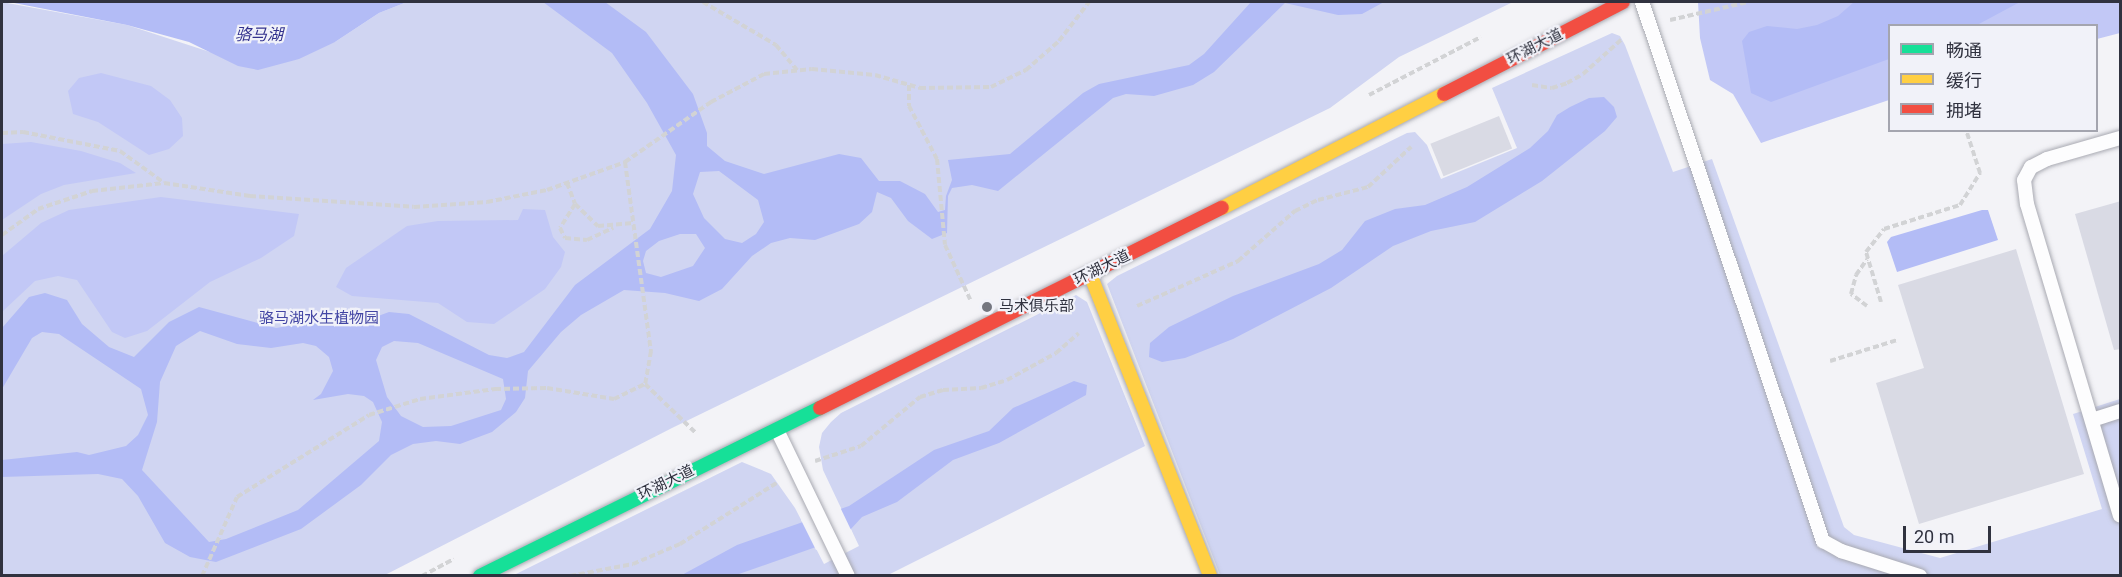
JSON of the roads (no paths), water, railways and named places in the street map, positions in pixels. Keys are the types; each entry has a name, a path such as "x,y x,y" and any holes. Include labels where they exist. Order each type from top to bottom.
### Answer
{"street":[{"name":"环湖大道","path":"480,576 1090,274 1623,2"},
{"path":"1090,274 1210,576"}],"lane":[{"path":"1642,2 1823,541 1840,551 1920,576"},
{"path":"2121,138 2047,159 2031,167 2024,180 2121,515"},
{"path":"2092,420 2121,411"},
{"path":"777,430 848,576"}],"water":[{"name":"骆马湖","path":"9,2 407,2 379,13 335,42 299,59 258,70 238,66 189,42 127,25"},
{"path":"543,2 605,2 646,32 693,94 707,133 707,146 725,161 764,174 839,154 861,158 879,181 900,181 925,194 938,212 945,210 946,196 952,180 948,160 1010,154 1083,93 1099,84 1189,65 1204,54 1251,2 1384,2 1362,14 1338,15 1285,3 1214,72 1193,85 1154,96 1126,94 1113,98 998,191 972,185 952,188 948,196 947,233 932,239 908,221 891,198 877,192 872,212 859,224 815,240 790,238 771,243 752,256 722,289 699,301 665,293 624,290 581,315 561,332 528,371 525,398 516,412 492,432 460,444 436,441 413,444 391,455 361,485 301,529 216,562 190,557 165,543 138,496 122,479 98,474 2,477 2,460 77,452 89,455 126,446 138,435 148,415 141,389 59,334 42,332 32,338 2,389 2,328 29,297 45,293 67,300 82,324 109,347 134,357 169,322 199,307 276,328 337,318 370,319 389,312 409,314 489,355 507,358 524,352 575,285 650,229 672,191 676,155 647,103 612,53","holes":["719,171 758,200 764,222 756,234 742,243 725,239 704,218 693,194 700,172","680,234 696,234 705,248 693,266 661,277 646,273 643,261 646,251 659,241","200,331 237,344 271,348 303,343 316,346 329,357 333,371 321,394 313,400 348,394 364,396 373,402 382,422 379,441 298,510 226,539 209,542 142,470 157,422 160,382 176,346","394,341 418,343 503,379 506,399 501,410 451,426 423,427 401,416 387,397 376,360 382,347"]},
{"path":"1854,2 2020,2 1979,24 1888,24 1888,59 1771,102 1751,93 1742,41 1749,32 1767,26 1797,29 1817,25 1838,16"},
{"path":"1604,97 1614,107 1617,117 1605,131 1542,181 1475,222 1431,231 1393,246 1331,288 1233,339 1185,358 1162,362 1149,357 1150,343 1169,327 1233,296 1319,264 1342,250 1365,221 1395,209 1425,205 1467,187 1530,148 1548,131 1557,115 1589,98"},
{"path":"1988,210 1998,240 1897,272 1887,242 1891,237"},
{"path":"1074,381 1087,385 1086,395 999,443 953,460 897,502 862,517 850,530 816,547 736,575 680,576 737,545 849,506 934,450 989,431 1013,408"}],"place":[{"name":"马术俱乐部","path":"987,307"}],"park label":[{"name":"骆马湖水生植物园","path":"319,319"}]}
